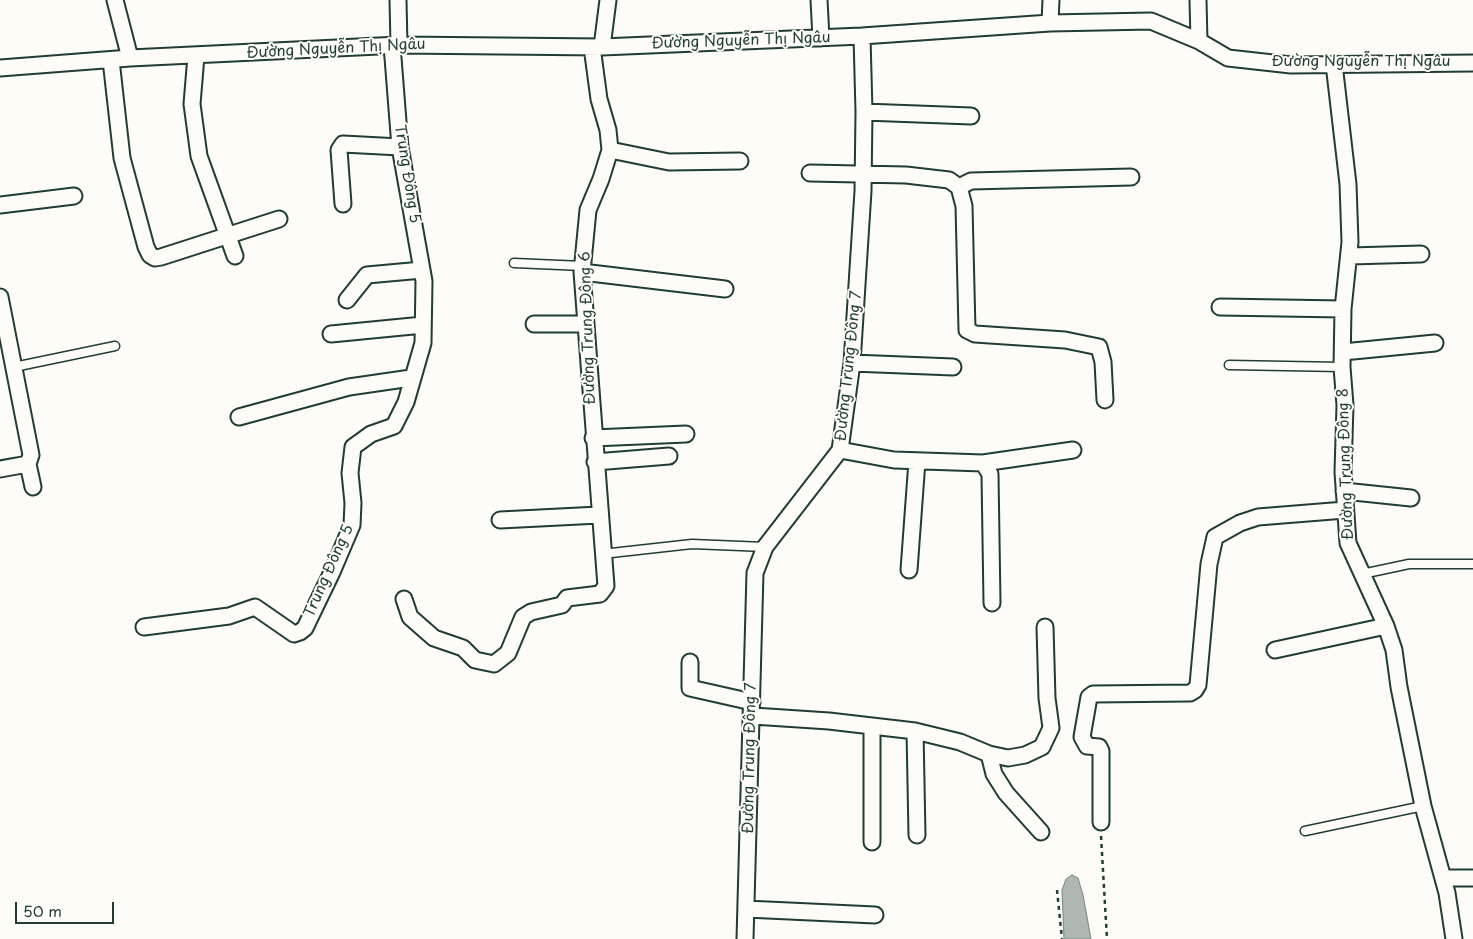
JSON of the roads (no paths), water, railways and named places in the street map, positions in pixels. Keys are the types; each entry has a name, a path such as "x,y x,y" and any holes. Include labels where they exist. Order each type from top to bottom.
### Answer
{"street":[{"path":"115,0 130,58"},
{"name":"Trung Đông 5","path":"144,627 229,616 255,607 294,634 300,632 304,628 328,580 352,525 353,503 350,473 353,447 371,434 394,426 406,402 411,378 423,343 422,270 400,148 395,45 398,0"},
{"name":"Đường Trung Đông 6","path":"404,599 410,617 434,638 463,648 474,660 494,664 508,652 523,617 531,612 562,605 568,598 600,594 606,586 593,438 582,269 588,210 601,179 610,150 608,130 599,99 597,47 608,0"},
{"path":"819,0 821,38"},
{"path":"1050,23 1051,0"},
{"path":"1198,0 1199,41"},
{"name":"Đường Nguyễn Thị Ngâu","path":"0,68 130,58 395,45 597,47 862,36 1050,23 1152,21 1199,41 1228,58 1291,65 1473,63"},
{"name":"Đường Trung Đông 7","path":"745,939 755,573 765,547 840,450 852,363 863,176 862,36"},
{"path":"196,56 192,104 199,156 235,256"},
{"path":"111,60 122,158 146,247 150,255 155,258 162,257 226,234 279,219"},
{"name":"Đường Trung Đông 8","path":"1334,64 1348,184 1350,256 1342,309 1345,406 1344,491 1348,543 1386,626 1394,650 1399,687 1423,806 1443,878 1454,939"},
{"path":"864,112 971,116"},
{"path":"343,204 339,150 343,144 400,148"},
{"path":"610,150 669,162 740,161"},
{"path":"810,173 863,176 906,175 949,180 959,187 964,206 967,330 975,334 1065,340 1099,347 1103,362 1105,400"},
{"path":"959,187 971,181 1131,177"},
{"path":"0,205 74,196"},
{"path":"1350,256 1421,254"},
{"path":"582,269 725,289"},
{"path":"347,300 367,275 422,270"},
{"path":"0,297 28,435 31,455 28,464 33,487"},
{"path":"1220,308 1342,309"},
{"path":"534,324 585,324"},
{"path":"331,334 423,325"},
{"path":"1343,359 1435,343"},
{"path":"852,363 953,367"},
{"path":"240,417 348,388 411,378"},
{"path":"593,438 686,434"},
{"path":"840,450 894,460 983,463 1073,450"},
{"path":"595,462 669,456"},
{"path":"908,570 917,461"},
{"path":"983,463 990,474 992,603"},
{"path":"0,469 28,464"},
{"path":"1344,491 1411,498"},
{"path":"1101,822 1101,751 1099,747 1087,746 1082,737 1089,697 1093,694 1190,693 1195,690 1198,685 1204,638 1209,564 1215,537 1240,523 1258,517 1345,510"},
{"path":"500,520 599,515"},
{"path":"1276,650 1386,626"},
{"path":"690,662 690,688 752,709 915,731 960,742 988,754 1008,758 1024,755 1042,747 1051,728 1047,698 1045,627"},
{"path":"872,726 872,842"},
{"path":"915,731 917,835"},
{"path":"988,754 994,774 1041,832"},
{"path":"1443,878 1473,878"},
{"path":"746,909 875,915"}],"lane":[{"path":"514,263 582,269"},
{"path":"14,367 115,346"},
{"path":"1230,365 1343,359"},
{"path":"602,554 692,544 765,547"},
{"path":"1362,574 1408,564 1473,564"},
{"path":"1305,832 1423,806"}]}
